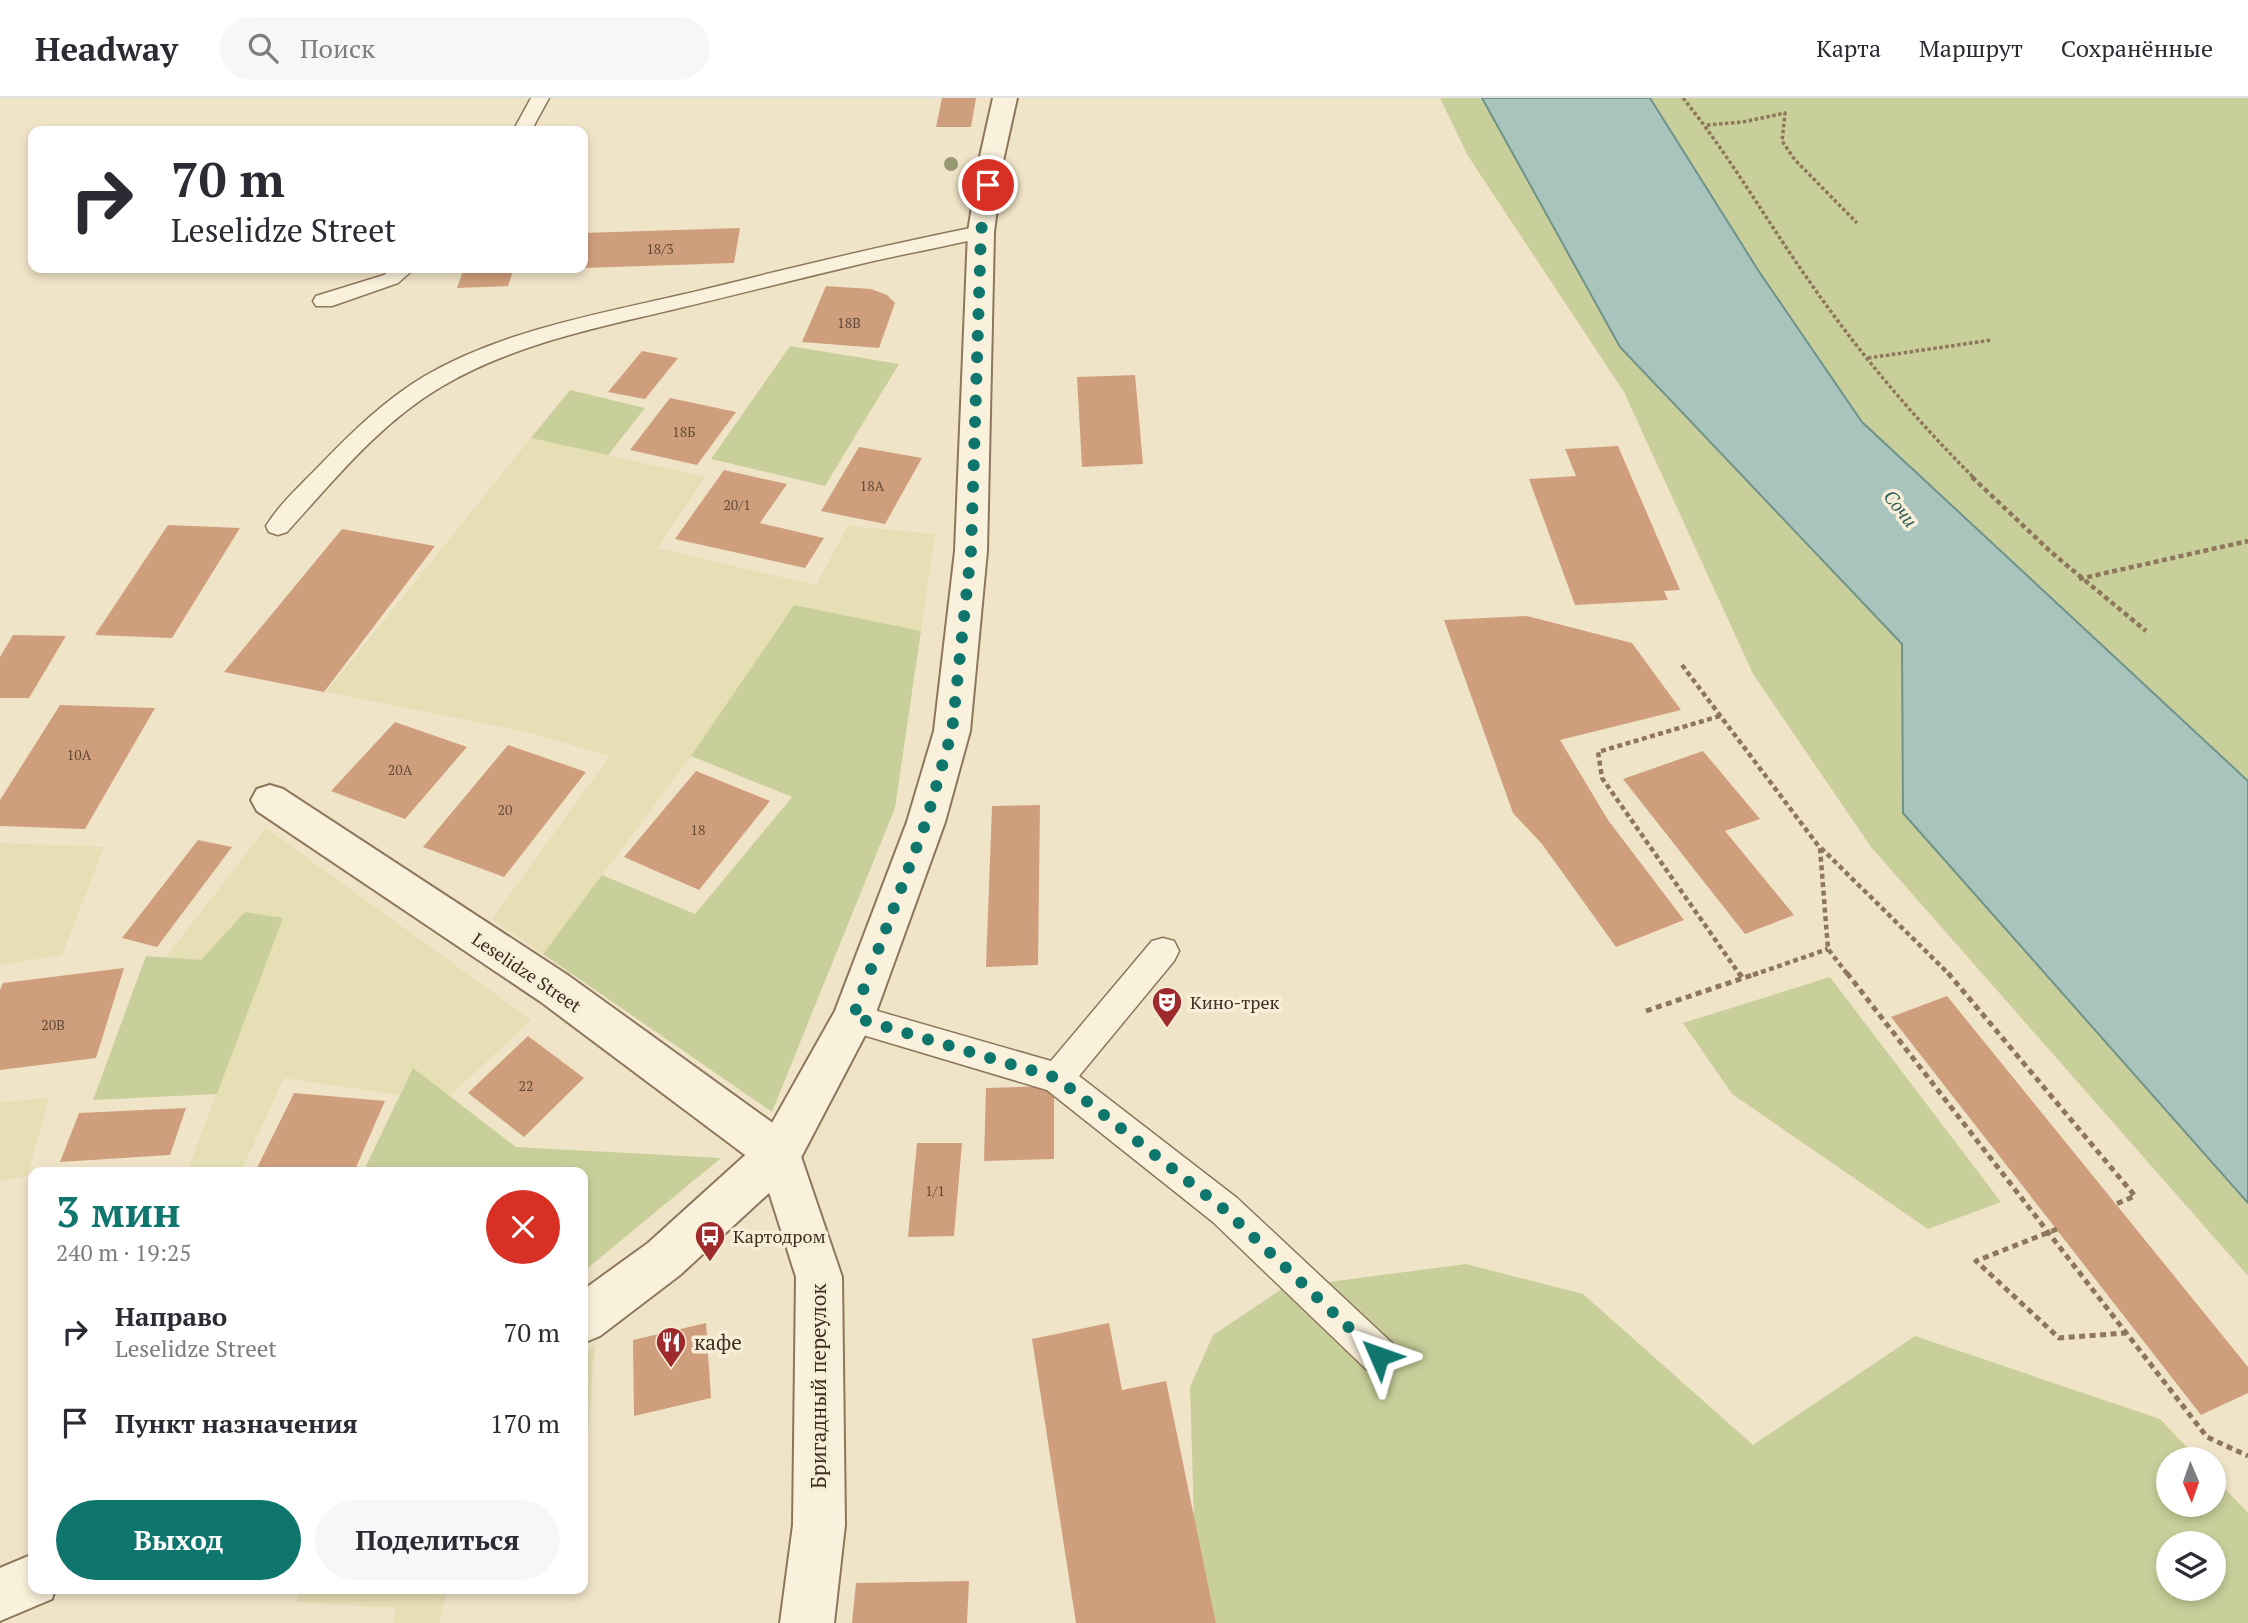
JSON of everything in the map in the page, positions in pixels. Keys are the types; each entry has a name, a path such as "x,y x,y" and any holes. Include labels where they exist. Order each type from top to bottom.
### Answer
{"street":[{"path":"588,1315 664,1259 779,1154 853,1017 926,822 952,731 971,551 981,232 991,161 1005,98"},
{"name":"Leselidze Street","path":"270,800 555,989 779,1154"},
{"name":"Бригадный переулок","path":"779,1154 819,1278 818,1525 807,1623"},
{"path":"0,1595 28,1582"}],"lane":[{"path":"525,126 540,98"},
{"path":"278,526 339,461 402,402 457,369 539,338 641,311 881,251 981,232"},
{"path":"324,301 391,279 399,273"},
{"path":"1057,1078 1163,951"},
{"path":"853,1017 1057,1078 1225,1210 1379,1356"}],"path":[{"path":"1683,98 1706,125 1809,281 1886,382 1992,497 2079,579 2146,631"},
{"path":"1706,125 1785,113 1782,141 1795,160 1857,223"},
{"path":"1868,358 1992,340"},
{"path":"2079,579 2248,541"},
{"path":"1682,665 1821,848 1953,978 2135,1196 2116,1204"},
{"path":"1720,716 1598,752 1602,778 1742,978"},
{"path":"1821,848 1828,949 2207,1437 2248,1456"},
{"path":"1646,1011 1828,949"},
{"path":"2057,1229 1976,1261 2059,1338 2126,1333"}],"shaded area":[{"path":"531,438 705,477 657,548 816,585 848,526 935,534 921,631 794,605 691,756 543,954 492,919 610,756 527,732 326,692"},
{"path":"266,828 531,1020 449,1097 413,1068 399,1095 284,1078 243,1167 189,1167 282,918 245,912 201,961 166,957"},
{"path":"0,843 104,847 62,955 0,965"},
{"path":"49,1098 27,1176 0,1181 0,1102"},
{"path":"595,1345 588,1430 588,1350"},
{"path":"298,1594 446,1594 439,1623 393,1623 396,1608 297,1602"}],"green space":[{"path":"1440,98 1482,98 1620,347 1902,644 1903,813 2248,1203 2248,1276 1871,847 1753,674 1624,392 1468,156"},
{"path":"1650,98 2248,98 2248,782 1862,422 1758,270"},
{"path":"790,346 899,364 825,486 711,459"},
{"path":"570,390 645,408 608,455 531,438"},
{"path":"794,605 921,631 895,808 772,1112 543,954 602,875 695,914 792,797 691,756"},
{"path":"245,912 283,918 217,1094 93,1100 146,956 201,960"},
{"path":"1830,977 2001,1202 1928,1229 1732,1094 1683,1023"},
{"path":"413,1068 516,1147 721,1158 588,1268 588,1167 365,1167"},
{"path":"1466,1264 1583,1294 1753,1445 1915,1336 2160,1419 2187,1447 2156,1447 2156,1517 2226,1517 2226,1490 2248,1513 2248,1623 1216,1623 1194,1520 1190,1387 1213,1335 1283,1288"}],"water":[{"name":"Сочи","path":"1482,98 1650,98 1758,270 1862,422 2248,781 2248,1203 1903,813 1902,644 1620,347"}],"building":[{"path":"942,98 976,98 971,127 936,127"},
{"path":"740,228 734,263 588,268 588,233"},
{"path":"462,273 512,273 508,286 457,288"},
{"path":"826,286 871,289 887,295 895,303 879,348 802,342"},
{"path":"642,351 678,358 645,399 608,392"},
{"path":"1135,375 1143,464 1082,467 1077,377"},
{"path":"670,398 736,412 697,465 630,450"},
{"path":"1618,446 1680,590 1664,591 1668,600 1575,605 1529,479 1576,476 1565,449"},
{"path":"859,447 922,458 885,524 821,511"},
{"path":"724,470 787,484 760,523 824,538 805,568 675,539"},
{"path":"168,525 240,528 172,638 95,635"},
{"path":"342,529 435,546 324,692 224,672"},
{"path":"1527,616 1632,643 1681,710 1560,740 1608,820 1684,920 1616,947 1542,844 1513,813 1444,620"},
{"path":"13,635 66,636 29,698 0,698 0,657"},
{"path":"60,705 155,708 85,829 0,826 0,800"},
{"path":"395,722 467,747 405,819 331,791"},
{"path":"508,745 586,772 504,877 423,847"},
{"path":"1703,751 1760,819 1725,831 1794,915 1745,934 1623,779"},
{"path":"696,771 770,801 699,890 624,857"},
{"path":"1040,805 1038,965 986,967 992,806"},
{"path":"198,840 232,847 157,947 122,938"},
{"path":"124,968 96,1058 0,1070 0,990 3,983"},
{"path":"1947,996 2248,1367 2248,1393 2201,1415 1891,1017"},
{"path":"528,1036 584,1078 524,1137 468,1093"},
{"path":"1054,1086 1054,1159 984,1161 986,1088"},
{"path":"294,1093 385,1101 356,1167 257,1167"},
{"path":"186,1108 170,1155 60,1162 79,1113"},
{"path":"917,1143 962,1143 954,1236 908,1237"},
{"name":"кафе","path":"706,1323 711,1398 634,1416 633,1340"},
{"path":"1109,1323 1122,1390 1166,1381 1216,1623 1076,1623 1032,1339"},
{"path":"969,1581 967,1623 852,1623 856,1583"}],"place":[{"name":"Кино-трек","path":"1167,1029"},
{"name":"Картодром","path":"710,1263"},
{"name":"кафе","path":"671,1369"}],"route":[{"path":"988,185 981,232 971,551 952,731 926,822 853,1017 1057,1078 1225,1210 1379,1356"}]}
